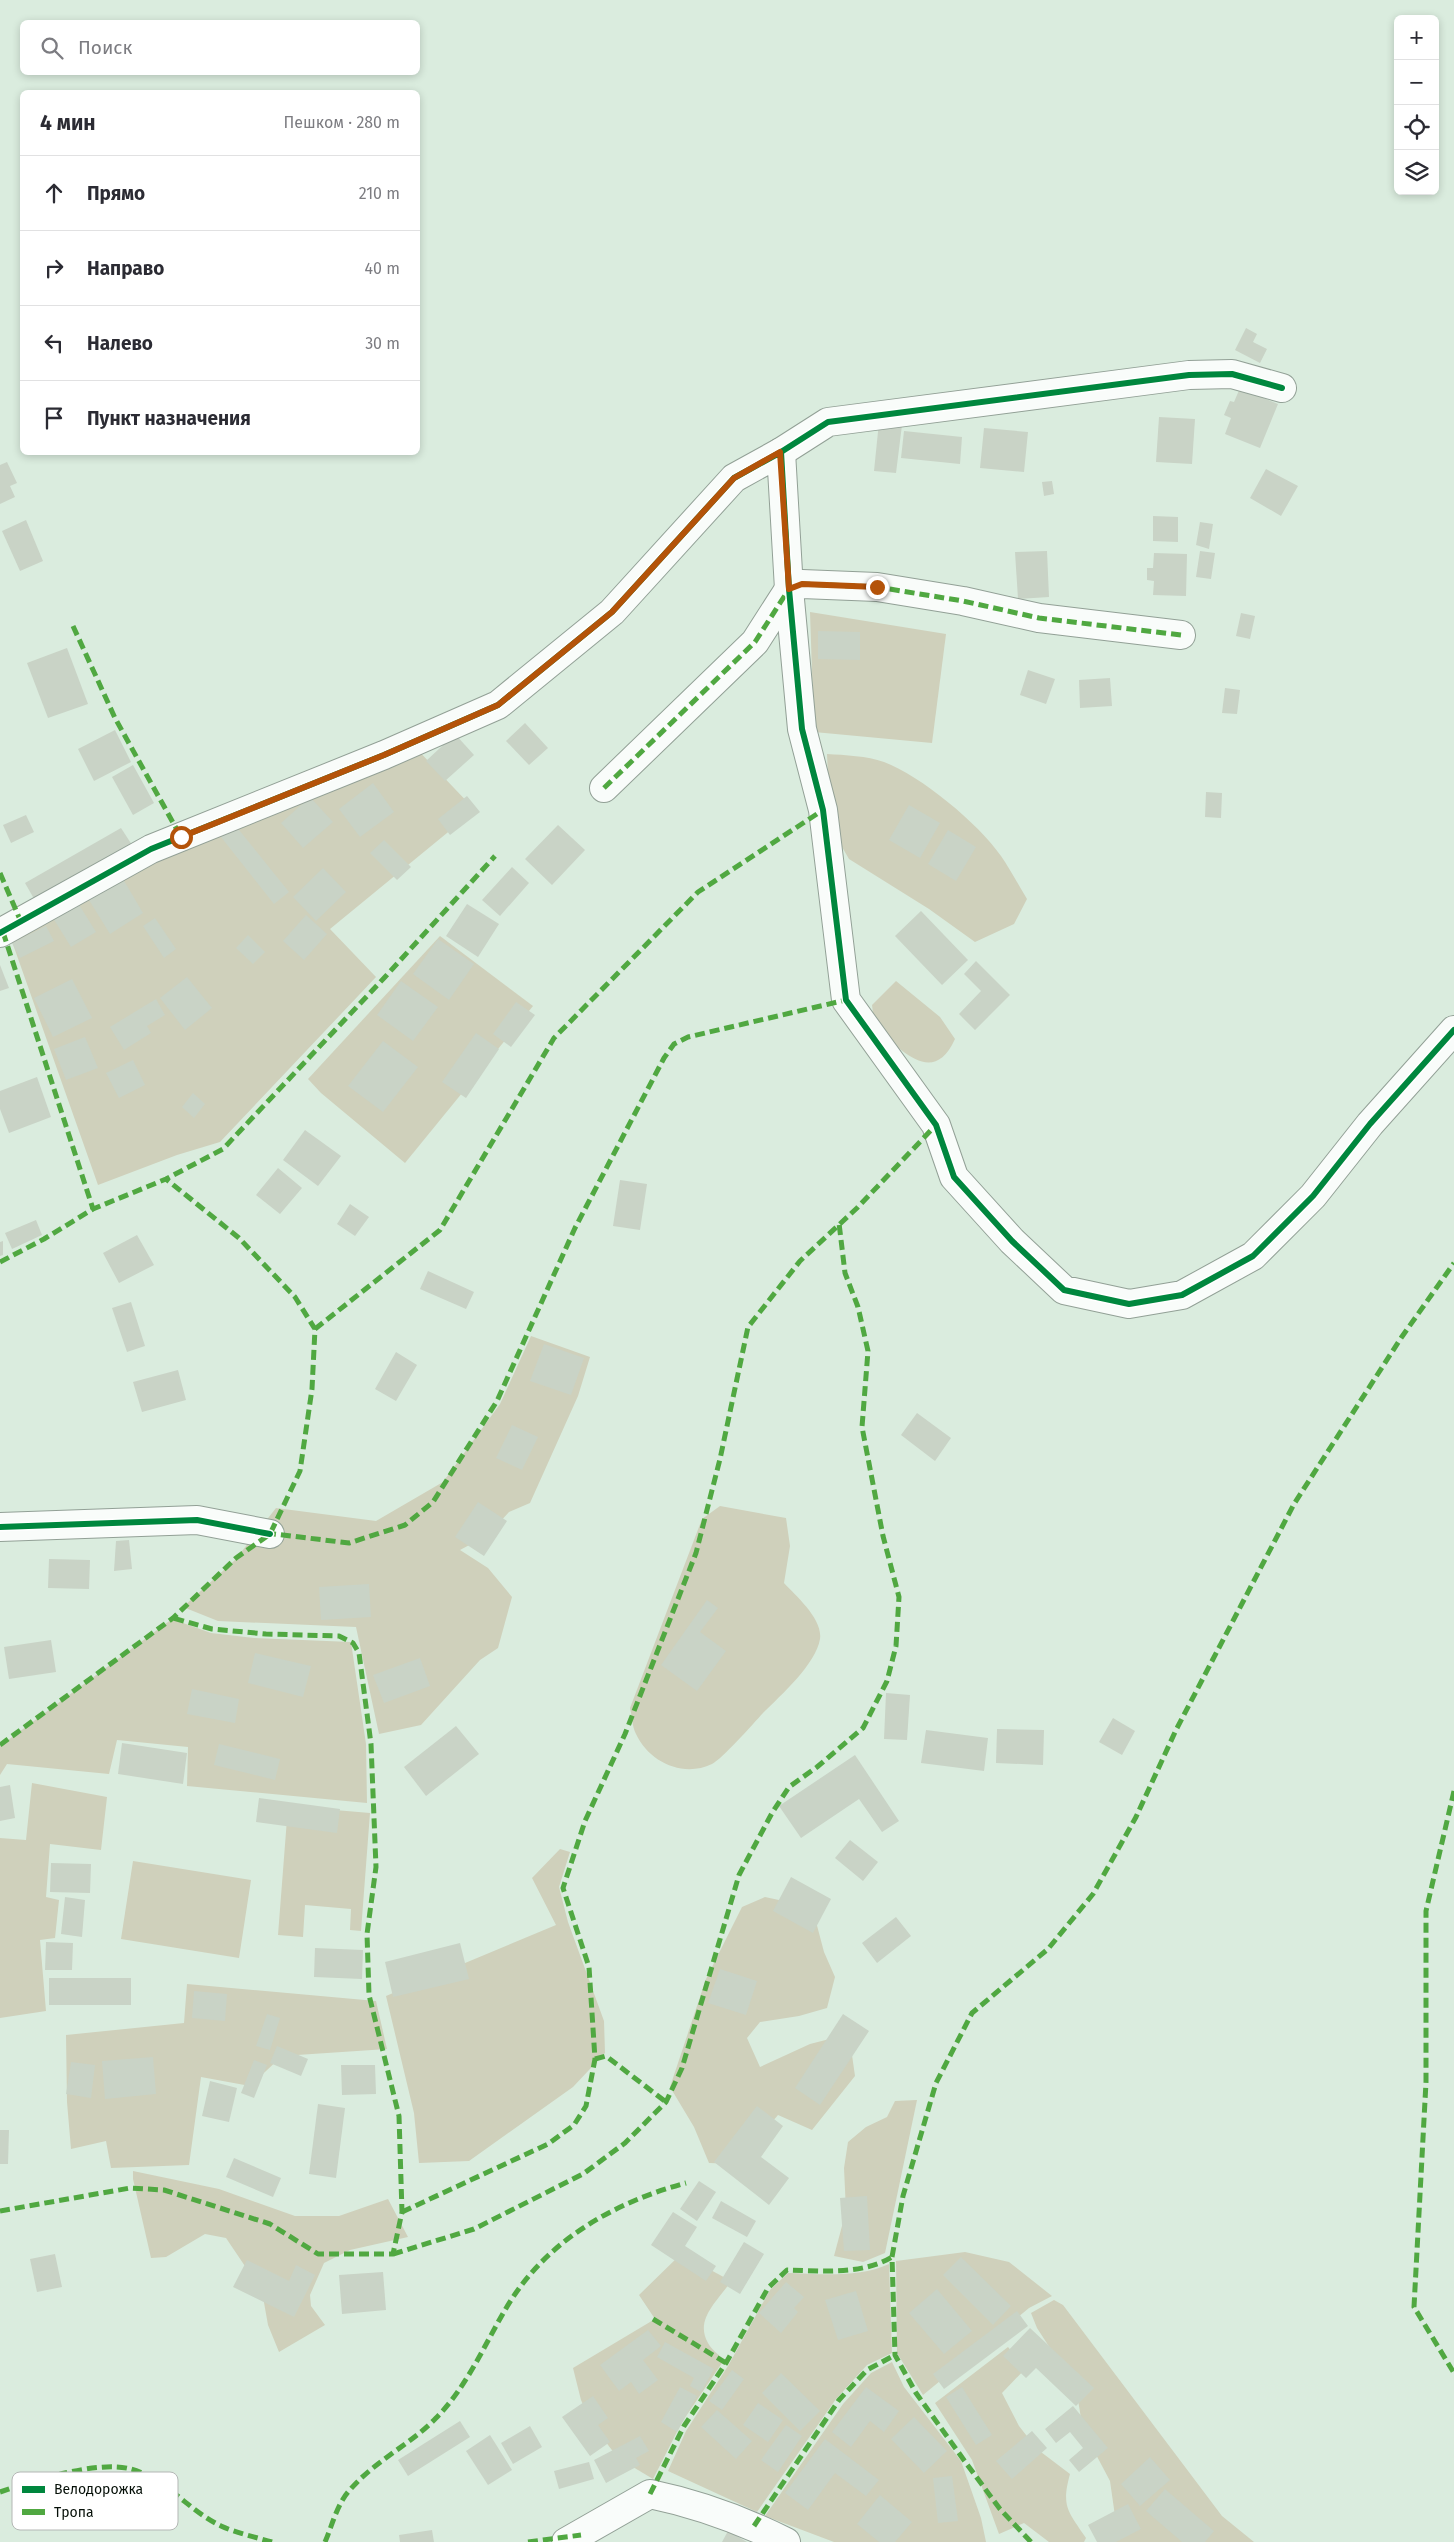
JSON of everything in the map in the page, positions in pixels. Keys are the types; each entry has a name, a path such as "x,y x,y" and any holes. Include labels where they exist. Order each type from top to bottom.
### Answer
{"street":[{"path":"0,933 151,848 384,755 498,705 612,612 734,478 828,422 1189,375 1232,374 1282,388"},
{"path":"780,452 789,589 802,729 824,810 846,1000 936,1125 954,1177 1012,1241 1064,1290 1129,1304 1182,1295 1252,1256 1313,1196 1370,1124 1454,1030"},
{"path":"604,788 754,642 789,589 802,584 877,587 964,600 1039,618 1181,634"},
{"path":"0,1527 197,1520 270,1534"},
{"path":"566,2542 650,2494 695,2503 754,2526 786,2542"}],"green space":[{"path":"810,612 946,634 932,743 814,732"},
{"path":"413,745 475,810 330,929 376,977 220,1142 177,1155 98,1185 9,933 175,845"},
{"path":"827,754 863,757 884,762 915,778 964,815 1001,856 1027,899 1014,924 975,942 929,909 849,859 838,840 829,801"},
{"path":"440,936 533,1006 405,1163 321,1093 308,1079"},
{"path":"896,981 940,1017 955,1039 946,1053 937,1061 917,1060 906,1054 875,1028 872,1005"},
{"path":"531,1336 590,1357 578,1396 530,1503 509,1512 488,1535 460,1550 488,1568 512,1597 498,1648 480,1660 421,1725 379,1734 356,1627 218,1621 183,1607 235,1560 276,1508 376,1521 443,1482 500,1404"},
{"path":"720,1506 786,1518 790,1546 784,1583 808,1608 820,1631 820,1639 812,1659 797,1679 717,1761 701,1768 679,1768 668,1765 658,1759 642,1744 635,1731 630,1708 702,1519"},
{"path":"172,1619 211,1633 254,1638 351,1642 366,1744 367,1803 187,1786 188,1747 117,1740 109,1774 7,1764 0,1775 0,1746"},
{"path":"32,1783 107,1797 101,1850 50,1844 46,1897 59,1900 55,1938 40,1940 46,2011 0,2018 0,1838 26,1840"},
{"path":"288,1806 370,1813 361,1931 350,1930 351,1909 305,1905 303,1937 278,1935"},
{"path":"560,1849 570,1852 559,1887 568,1922 604,2021 605,2053 573,2087 469,2161 419,2163 414,2113 386,1996 556,1925 532,1878"},
{"path":"133,1861 251,1880 239,1958 121,1939"},
{"path":"765,1897 802,1905 815,1918 824,1952 835,1977 827,2008 799,2016 760,2022 747,2038 760,2067 810,2044 849,2034 855,2076 812,2130 778,2115 736,2164 709,2163 694,2127 670,2087 706,1979 742,1907"},
{"path":"187,1984 376,2001 387,2049 282,2056 250,2086 201,2077 189,2165 111,2168 106,2141 71,2149 67,2102 66,2035 184,2023"},
{"path":"917,2100 885,2253 863,2262 834,2256 846,2211 844,2168 848,2142 866,2127 887,2117 895,2101"},
{"path":"133,2171 219,2189 295,2216 339,2216 388,2199 408,2237 350,2250 324,2263 310,2295 311,2306 325,2325 279,2352 268,2325 263,2297 253,2278 226,2238 205,2234 166,2257 151,2258 133,2179"},
{"path":"965,2252 1009,2262 1052,2296 1029,2308 923,2395 897,2353 896,2261"},
{"path":"681,2254 731,2281 710,2310 704,2326 704,2334 708,2343 724,2360 682,2422 653,2479 618,2458 592,2424 581,2400 573,2368 655,2319 639,2295"},
{"path":"889,2264 892,2353 867,2365 836,2399 757,2512 668,2471 686,2431 728,2366 770,2290 788,2273 852,2273"},
{"path":"1054,2300 1063,2305 1222,2516 1254,2542 1100,2542 1117,2530 1110,2481 1083,2430 1076,2388 1037,2328 1031,2313"},
{"path":"1008,2347 1026,2368 1002,2393 1019,2426 1037,2449 1070,2474 1066,2502 1071,2515 1086,2538 1084,2542 1049,2542 1024,2523 999,2534 972,2460 935,2403"},
{"path":"892,2362 904,2387 961,2461 981,2518 986,2542 834,2542 765,2516 843,2404 871,2373"}],"building":[{"path":"1246,328 1257,334 1253,342 1267,349 1260,363 1235,350"},
{"path":"1240,388 1278,404 1260,448 1225,434 1231,418 1224,415 1230,401 1234,402"},
{"path":"1159,417 1195,419 1192,464 1156,462"},
{"path":"879,422 902,425 896,473 874,471"},
{"path":"984,428 1028,432 1024,472 980,468"},
{"path":"904,431 962,437 960,464 901,458"},
{"path":"7,462 17,483 10,486 15,497 0,504 0,465"},
{"path":"1266,469 1298,486 1281,516 1250,498"},
{"path":"1052,481 1054,494 1044,496 1042,482"},
{"path":"1153,516 1178,517 1178,542 1153,541"},
{"path":"26,520 43,561 20,571 2,531"},
{"path":"1200,522 1213,524 1209,549 1196,545"},
{"path":"1047,551 1049,597 1018,599 1015,552"},
{"path":"1200,551 1215,553 1211,579 1196,577"},
{"path":"1154,553 1187,554 1186,596 1153,595 1154,581 1147,580 1147,568 1153,568"},
{"path":"1241,613 1255,616 1250,639 1236,636"},
{"path":"818,631 860,632 860,660 818,659"},
{"path":"67,648 88,704 48,718 27,663"},
{"path":"1028,670 1055,679 1046,704 1020,695"},
{"path":"1110,678 1112,706 1080,708 1079,680"},
{"path":"1225,688 1240,690 1237,714 1222,713"},
{"path":"525,723 548,748 529,765 506,741"},
{"path":"115,730 131,762 94,781 78,749"},
{"path":"455,734 474,755 445,781 426,761"},
{"path":"133,765 154,803 133,815 112,777"},
{"path":"373,783 394,812 360,837 339,809"},
{"path":"1206,792 1222,793 1221,818 1205,817"},
{"path":"467,796 480,812 450,835 438,819"},
{"path":"310,797 333,822 303,848 281,823"},
{"path":"909,805 940,823 920,858 889,840"},
{"path":"26,815 34,832 11,843 3,825"},
{"path":"235,825 289,892 274,904 221,837"},
{"path":"558,825 585,850 552,885 525,859"},
{"path":"121,828 134,848 37,904 25,883"},
{"path":"948,830 976,847 956,881 928,864"},
{"path":"384,840 411,867 397,880 370,853"},
{"path":"512,867 529,883 500,916 482,900"},
{"path":"323,868 346,892 316,921 293,897"},
{"path":"123,879 143,913 110,934 89,900"},
{"path":"78,903 96,932 71,947 53,918"},
{"path":"467,904 499,924 478,957 446,936"},
{"path":"921,911 968,960 942,985 895,936"},
{"path":"306,915 327,934 304,960 283,941"},
{"path":"155,918 176,949 164,958 143,926"},
{"path":"46,926 54,941 20,958 12,943"},
{"path":"248,935 265,952 253,964 236,948"},
{"path":"438,939 474,964 449,1000 413,974"},
{"path":"976,961 1010,995 975,1030 959,1014 981,991 964,974"},
{"path":"0,965 9,988 0,991"},
{"path":"187,977 212,1008 185,1030 160,998"},
{"path":"72,979 92,1018 53,1037 34,998"},
{"path":"401,981 438,1007 413,1041 377,1015"},
{"path":"156,999 165,1015 147,1026 151,1033 124,1050 110,1027"},
{"path":"516,1002 535,1015 511,1047 493,1034"},
{"path":"476,1033 499,1049 466,1098 442,1082"},
{"path":"85,1037 98,1068 66,1080 54,1049"},
{"path":"383,1041 418,1067 383,1112 348,1086"},
{"path":"133,1060 145,1085 119,1098 106,1073"},
{"path":"37,1077 51,1117 9,1133 0,1109 0,1091"},
{"path":"193,1093 205,1104 194,1118 182,1107"},
{"path":"305,1130 341,1156 318,1186 283,1160"},
{"path":"278,1168 302,1188 280,1214 256,1195"},
{"path":"620,1180 647,1184 640,1230 613,1226"},
{"path":"350,1204 369,1217 355,1236 337,1224"},
{"path":"36,1220 42,1235 12,1249 5,1233"},
{"path":"137,1235 154,1265 119,1283 103,1253"},
{"path":"3,1241 3,1255 0,1256 0,1242"},
{"path":"428,1271 474,1292 466,1309 420,1289"},
{"path":"131,1302 145,1346 127,1352 112,1308"},
{"path":"544,1344 584,1358 571,1395 530,1381"},
{"path":"396,1352 417,1365 396,1401 375,1389"},
{"path":"178,1370 186,1400 142,1412 133,1382"},
{"path":"917,1413 951,1438 935,1461 901,1435"},
{"path":"512,1425 538,1437 522,1470 496,1458"},
{"path":"478,1502 507,1521 484,1556 455,1537"},
{"path":"129,1540 132,1569 114,1571 116,1541"},
{"path":"49,1559 90,1560 89,1589 48,1588"},
{"path":"369,1584 371,1617 321,1620 319,1587"},
{"path":"707,1600 718,1608 700,1632 726,1651 697,1691 661,1665"},
{"path":"51,1640 56,1672 9,1679 4,1647"},
{"path":"255,1653 311,1666 303,1697 248,1683"},
{"path":"420,1658 430,1686 384,1703 373,1675"},
{"path":"192,1689 239,1699 235,1723 187,1714"},
{"path":"886,1693 910,1695 907,1740 884,1739"},
{"path":"1113,1718 1135,1731 1122,1755 1099,1742"},
{"path":"456,1726 479,1754 426,1796 404,1767"},
{"path":"997,1729 1044,1730 1043,1765 996,1763"},
{"path":"926,1730 988,1738 984,1771 921,1763"},
{"path":"122,1743 187,1753 183,1784 118,1774"},
{"path":"219,1744 280,1759 275,1780 214,1765"},
{"path":"855,1755 899,1821 882,1832 859,1799 801,1838 779,1806"},
{"path":"10,1785 15,1818 0,1821 0,1787"},
{"path":"259,1798 340,1809 337,1833 256,1822"},
{"path":"850,1840 878,1862 863,1881 835,1858"},
{"path":"51,1863 91,1864 90,1893 50,1892"},
{"path":"791,1877 831,1899 813,1933 773,1911"},
{"path":"65,1897 85,1900 82,1937 61,1934"},
{"path":"896,1917 911,1936 877,1963 862,1943"},
{"path":"46,1942 73,1943 72,1970 45,1970"},
{"path":"460,1943 469,1979 393,1997 385,1962"},
{"path":"315,1948 363,1950 362,1979 314,1977"},
{"path":"720,1969 757,1981 746,2015 708,2003"},
{"path":"49,1978 131,1978 131,2005 49,2005"},
{"path":"194,1991 227,1994 225,2021 192,2018"},
{"path":"267,2014 280,2018 270,2050 256,2046"},
{"path":"843,2014 869,2031 820,2105 795,2088"},
{"path":"277,2046 308,2059 301,2076 270,2063"},
{"path":"153,2057 156,2094 105,2099 102,2061"},
{"path":"254,2060 267,2065 254,2098 241,2093"},
{"path":"71,2062 95,2065 91,2098 66,2094"},
{"path":"341,2065 375,2065 376,2094 342,2095"},
{"path":"210,2081 237,2088 229,2122 202,2116"},
{"path":"318,2104 345,2108 336,2178 309,2174"},
{"path":"757,2106 783,2126 761,2157 789,2178 769,2205 714,2162"},
{"path":"0,2130 9,2130 8,2164 0,2164"},
{"path":"234,2158 281,2178 273,2197 226,2177"},
{"path":"699,2181 716,2192 697,2221 680,2209"},
{"path":"867,2196 870,2250 844,2251 840,2198"},
{"path":"721,2201 756,2221 747,2237 712,2218"},
{"path":"673,2212 697,2227 685,2246 716,2266 706,2281 651,2245"},
{"path":"744,2242 764,2254 740,2294 720,2282"},
{"path":"55,2254 62,2287 37,2292 30,2259"},
{"path":"961,2257 1011,2306 993,2325 943,2275"},
{"path":"247,2260 289,2281 296,2265 315,2275 294,2317 233,2287"},
{"path":"383,2272 386,2310 342,2314 339,2275"},
{"path":"786,2282 804,2297 794,2308 798,2312 781,2333 759,2313"},
{"path":"937,2289 972,2331 944,2354 909,2313"},
{"path":"856,2291 868,2331 838,2340 825,2300"},
{"path":"1017,2311 1028,2326 944,2389 933,2374"},
{"path":"1030,2328 1094,2388 1076,2406 1036,2368 1026,2378 1003,2356"},
{"path":"648,2330 661,2346 643,2360 658,2380 639,2394 631,2382 619,2391 600,2365"},
{"path":"665,2342 714,2369 701,2392 690,2386 694,2378 657,2357"},
{"path":"732,2370 744,2379 722,2410 709,2401"},
{"path":"781,2373 820,2411 800,2431 762,2393"},
{"path":"680,2387 697,2396 677,2432 661,2422"},
{"path":"866,2387 899,2411 884,2432 870,2421 851,2447 832,2432"},
{"path":"962,2387 992,2435 976,2445 946,2397"},
{"path":"593,2396 608,2418 598,2425 610,2442 590,2456 562,2417"},
{"path":"758,2403 783,2420 768,2442 743,2425"},
{"path":"1073,2406 1108,2448 1079,2472 1069,2460 1083,2448 1070,2432 1056,2443 1045,2429"},
{"path":"717,2410 752,2441 736,2459 701,2427"},
{"path":"914,2417 947,2451 924,2473 891,2439"},
{"path":"460,2421 470,2437 408,2476 398,2460"},
{"path":"786,2425 802,2436 778,2472 761,2460"},
{"path":"530,2426 542,2447 513,2464 501,2443"},
{"path":"1032,2431 1047,2448 1012,2479 996,2461"},
{"path":"490,2435 512,2470 488,2485 466,2451"},
{"path":"640,2436 649,2451 636,2458 640,2465 606,2483 594,2460"},
{"path":"825,2439 879,2480 866,2496 835,2473 808,2510 785,2493"},
{"path":"1150,2457 1170,2480 1140,2506 1121,2484"},
{"path":"589,2462 594,2479 559,2489 554,2471"},
{"path":"952,2476 958,2521 938,2523 933,2478"},
{"path":"1165,2489 1214,2531 1205,2542 1182,2542 1146,2511"},
{"path":"880,2495 912,2522 895,2542 879,2542 857,2524"},
{"path":"1128,2504 1141,2529 1116,2542 1097,2542 1088,2525"},
{"path":"432,2530 434,2542 400,2542 399,2535"},
{"path":"728,2531 747,2542 722,2542"}],"marked path":[{"path":"604,788 755,642 789,589 802,584 877,587 963,601 1039,618 1181,635"},
{"path":"73,626 115,718 181,837"},
{"path":"315,1329 440,1230 554,1038 698,892 823,810"},
{"path":"0,1262 44,1239 93,1209 166,1179 223,1149 385,977 495,856"},
{"path":"0,873 21,922"},
{"path":"3,932 93,1209"},
{"path":"266,1533 349,1543 405,1525 433,1502 497,1401 575,1228 664,1058 674,1044 688,1037 846,1000"},
{"path":"402,2212 548,2144 574,2125 586,2106 595,2059 589,1967 563,1888 585,1821 625,1734 696,1553 720,1459 748,1327 800,1261 857,1208 936,1125"},
{"path":"0,1745 173,1618 236,1558 270,1534 300,1471 312,1389 315,1329 295,1297 239,1238 166,1179"},
{"path":"393,2254 474,2229 583,2174 625,2143 666,2102 682,2068 739,1875 772,1813 789,1787 817,1767 863,1728 887,1681 896,1646 899,1597 883,1536 862,1427 868,1351 858,1307 845,1273 839,1223"},
{"path":"1031,2542 1000,2509 966,2463 916,2393 895,2355 892,2257 903,2196 936,2083 972,2013 1048,1949 1093,1894 1136,1817 1176,1730 1294,1504 1401,1338 1454,1263"},
{"path":"0,2211 130,2188 164,2190 270,2224 318,2254 393,2254 402,2212 399,2116 369,1995 367,1934 376,1867 371,1744 359,1653 353,1643 339,1636 266,1634 212,1629 173,1618"},
{"path":"1454,1791 1426,1911 1426,2082 1414,2307 1454,2373"},
{"path":"595,2059 606,2056 666,2102"},
{"path":"325,2542 338,2509 349,2491 369,2471 426,2428 447,2406 474,2366 505,2310 539,2264 582,2228 606,2214 659,2191 686,2183"},
{"path":"650,2494 684,2426 726,2363 768,2288 787,2270 841,2271 868,2267 892,2257"},
{"path":"653,2319 726,2363"},
{"path":"754,2526 839,2400 867,2370 895,2355"},
{"path":"70,2472 101,2467 117,2467 140,2472"},
{"path":"0,2492 12,2488"},
{"path":"178,2496 209,2520 221,2526 272,2542"},
{"path":"528,2542 581,2535"}],"cycle path":[{"path":"781,452 828,422 1189,375 1232,374 1282,388"},
{"path":"0,933 151,849 384,755 498,705 612,612 734,478 781,452 789,589 802,729 823,810 846,1000 936,1125 954,1177 1012,1241 1064,1290 1129,1304 1182,1295 1253,1256 1313,1196 1370,1124 1454,1030"},
{"path":"0,1527 197,1520 270,1534"}],"route":[{"path":"181,837 384,755 498,705 612,612 734,478 780,452 789,589 802,584 877,587"}]}
